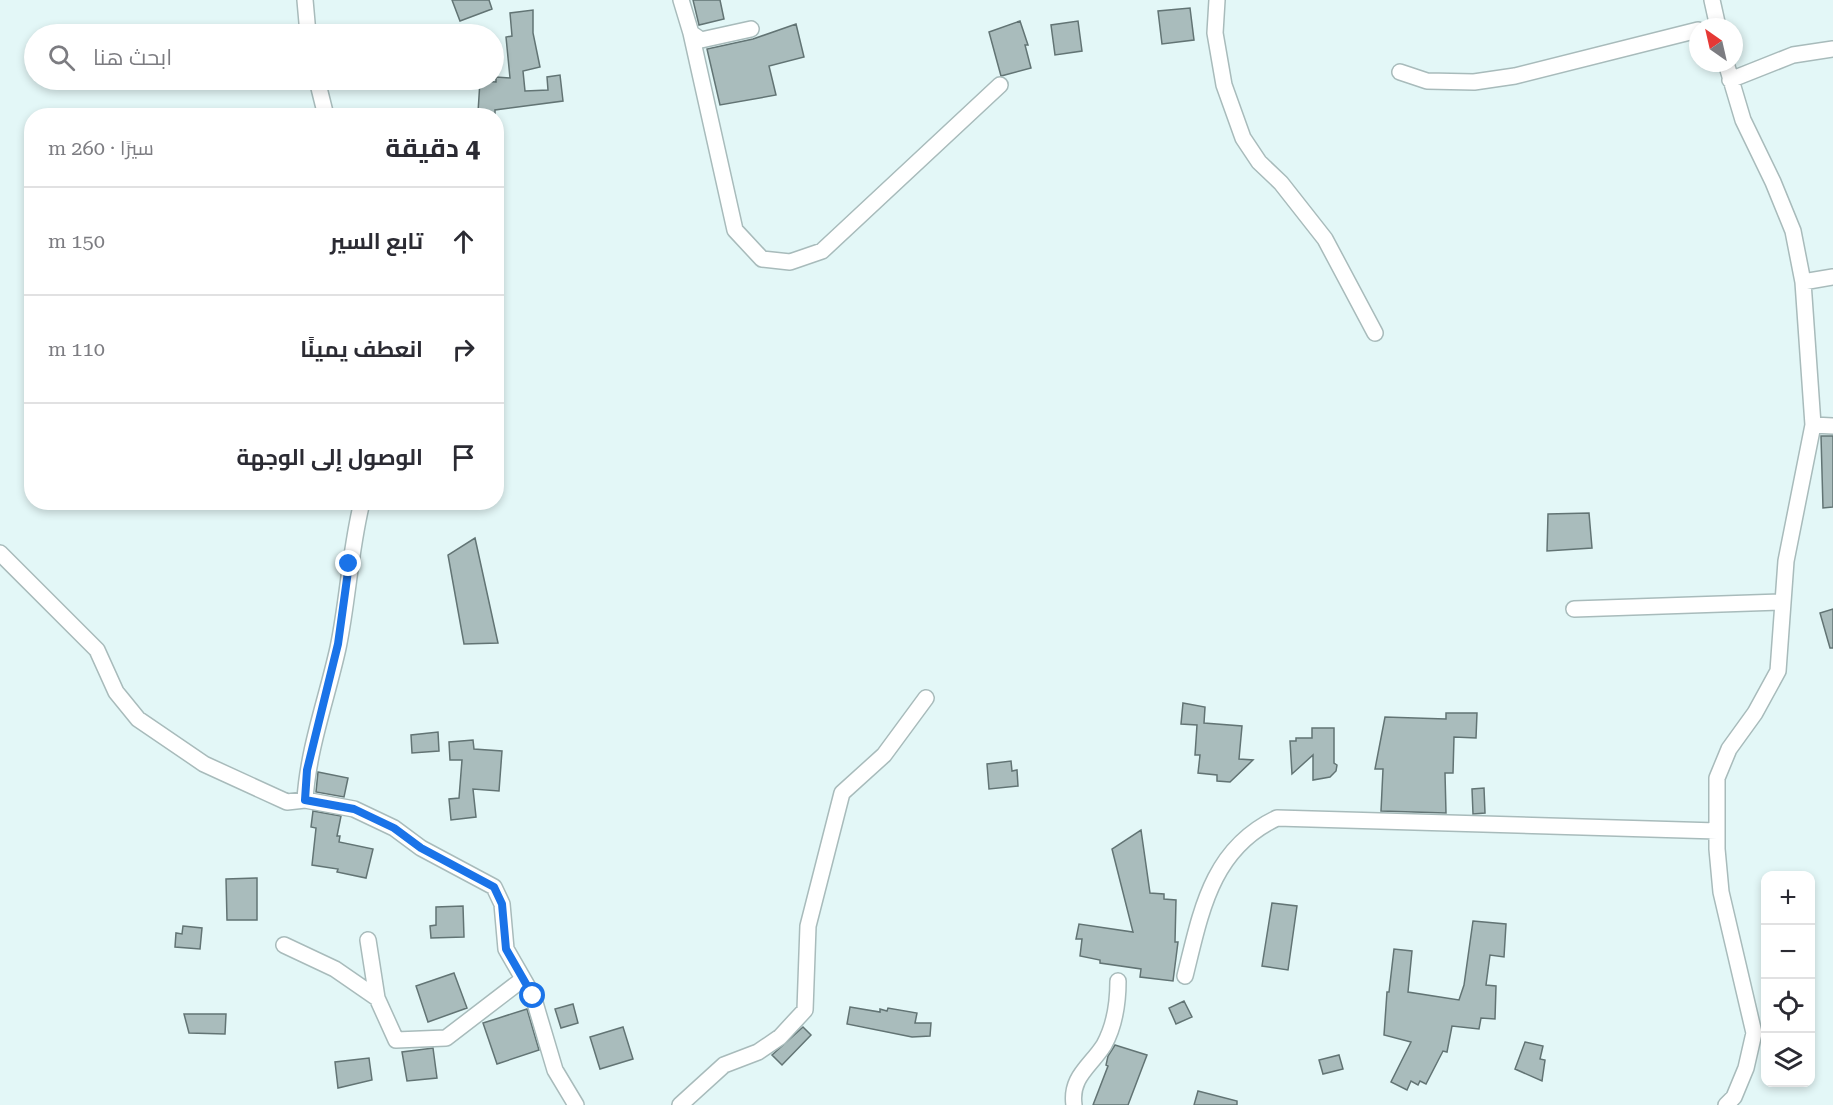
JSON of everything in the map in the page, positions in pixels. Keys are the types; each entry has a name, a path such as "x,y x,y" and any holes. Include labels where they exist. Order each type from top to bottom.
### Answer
{"street":[{"path":"305,0 307,24"},
{"path":"681,0 691,33 735,231 762,259 790,262 822,251 1000,85"},
{"path":"1217,0 1215,33 1224,85 1243,138 1259,162 1281,183 1326,238 1375,333"},
{"path":"1712,0 1714,18"},
{"path":"691,33 700,40 751,29"},
{"path":"1400,72 1427,81 1473,82 1515,76 1689,32"},
{"path":"1730,80 1793,56 1833,49"},
{"path":"1726,1105 1734,1097 1746,1068 1754,1033 1722,892 1717,831 1717,778 1721,763 1778,671 1786,561 1813,426 1803,282 1793,231 1773,182 1743,120 1728,72"},
{"path":"319,90 324,108"},
{"path":"1803,282 1833,277"},
{"path":"1813,426 1833,426"},
{"path":"305,800 307,770 338,644 352,543 360,510"},
{"path":"0,553 97,650 116,692 138,719 204,764 287,802 305,800 354,809 394,828 421,848 494,887 502,904 506,949 533,996 555,1070 576,1105"},
{"path":"1574,609 1783,602"},
{"path":"680,1105 724,1065 758,1052 780,1037 805,1010 808,926 842,793 884,755 927,698"},
{"path":"1185,976 1201,911 1218,870 1243,838 1277,818 1717,831"},
{"path":"368,940 377,998 396,1040 446,1038 523,979"},
{"path":"284,945 334,969 377,998"},
{"path":"1074,1105 1075,1080 1103,1045 1111,1029 1118,1006 1118,981"}],"building":[{"path":"452,0 489,0 492,9 460,21"},
{"path":"693,0 720,0 724,19 699,25"},
{"path":"1190,8 1194,40 1162,44 1158,11"},
{"path":"533,10 533,33 540,67 523,71 525,91 548,90 547,77 560,75 563,101 504,109 478,108 479,90 504,90 504,78 510,78 506,37 512,36 510,13"},
{"path":"1020,21 1028,45 1025,45 1031,68 1001,76 989,32"},
{"path":"1078,21 1082,51 1055,55 1051,25"},
{"path":"796,24 804,57 769,66 776,95 720,105 707,49 753,39"},
{"path":"1821,436 1833,436 1833,507 1823,508"},
{"path":"1589,513 1592,548 1547,551 1548,514"},
{"path":"475,538 498,643 464,644 448,555"},
{"path":"1833,609 1833,648 1830,648 1820,613"},
{"path":"1183,703 1205,707 1204,723 1242,726 1239,759 1253,760 1230,782 1217,781 1217,775 1198,773 1200,755 1195,755 1197,725 1181,724"},
{"path":"1446,713 1477,713 1476,738 1454,737 1453,773 1445,773 1446,813 1381,811 1383,769 1375,769 1385,717 1446,719"},
{"path":"1312,728 1334,728 1334,763 1337,765 1336,771 1330,777 1313,780 1313,755 1292,774 1290,741 1296,741 1296,738 1312,738"},
{"path":"438,732 439,751 412,753 411,735"},
{"path":"473,740 474,749 502,751 499,791 473,789 476,817 451,820 449,799 459,798 462,760 450,760 449,742"},
{"path":"1011,761 1012,771 1017,770 1018,786 989,789 987,764"},
{"path":"318,772 348,778 344,797 316,792"},
{"path":"1484,788 1485,813 1473,814 1472,789"},
{"path":"313,811 341,816 337,836 340,836 339,842 373,849 366,878 337,872 338,869 312,865 316,828 311,827"},
{"path":"1141,830 1150,893 1164,894 1164,899 1176,900 1175,942 1178,942 1173,981 1140,977 1141,969 1100,963 1100,960 1080,956 1082,939 1076,939 1079,924 1133,932 1112,849"},
{"path":"257,878 257,920 227,920 226,879"},
{"path":"1272,903 1297,906 1288,970 1262,966"},
{"path":"463,906 464,937 431,938 430,926 436,925 436,907"},
{"path":"1473,921 1506,924 1504,957 1490,955 1486,985 1496,986 1495,1019 1481,1018 1479,1029 1452,1026 1447,1052 1443,1051 1426,1084 1420,1081 1418,1085 1411,1081 1407,1090 1391,1082 1411,1042 1384,1035 1387,992 1389,992 1394,949 1412,951 1408,992 1459,1000 1464,985"},
{"path":"183,926 202,928 200,949 175,947 176,933 182,934"},
{"path":"454,973 467,1008 428,1022 416,986"},
{"path":"1184,1001 1192,1017 1176,1024 1169,1008"},
{"path":"573,1004 578,1023 561,1028 555,1009"},
{"path":"850,1007 880,1012 880,1009 887,1011 888,1008 917,1013 915,1023 931,1023 930,1036 912,1037 847,1024"},
{"path":"527,1009 539,1050 497,1064 483,1023"},
{"path":"184,1014 226,1014 225,1034 189,1033"},
{"path":"623,1027 633,1059 600,1069 590,1037"},
{"path":"803,1027 811,1035 782,1065 772,1055"},
{"path":"1525,1042 1543,1046 1540,1059 1545,1060 1542,1081 1515,1069"},
{"path":"1115,1045 1147,1055 1128,1105 1093,1105 1108,1066 1106,1065 1108,1056"},
{"path":"433,1048 437,1078 407,1081 402,1052"},
{"path":"1339,1055 1343,1069 1323,1074 1319,1060"},
{"path":"369,1058 372,1080 338,1088 335,1062"},
{"path":"1198,1091 1237,1101 1237,1105 1194,1105"}],"route":[{"path":"349,564 338,644 307,770 305,800 354,809 394,828 421,848 494,887 502,904 506,949 533,996"}]}
